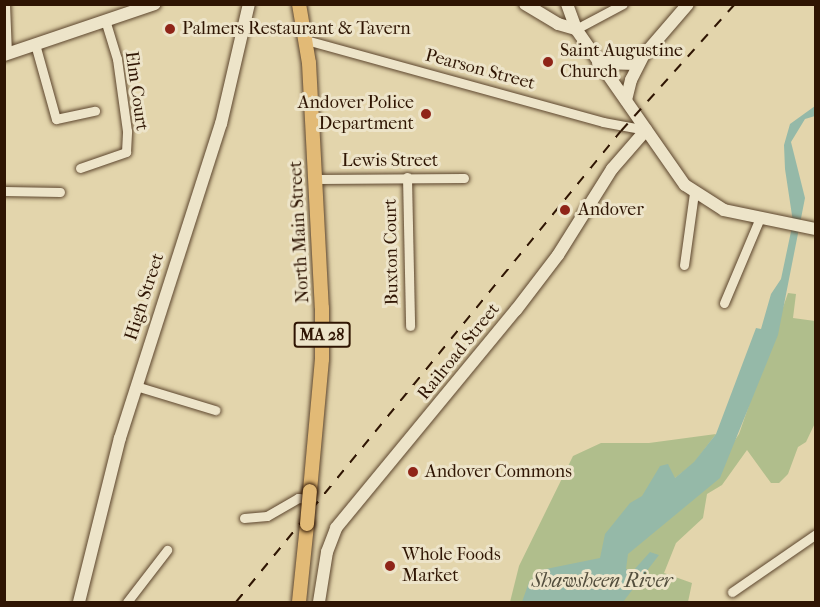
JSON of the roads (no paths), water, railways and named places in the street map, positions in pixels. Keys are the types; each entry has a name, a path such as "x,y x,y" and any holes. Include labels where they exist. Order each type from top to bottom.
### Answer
{"main road":[{"path":"6,54 155,4"},
{"name":"High Street","path":"79,603 136,386 221,124 249,4"},
{"name":"North Main Street","path":"299,4 306,40 316,179 322,341 299,603"},
{"path":"525,4 558,24 576,29"},
{"path":"567,4 576,29 598,63 694,193 711,204 759,220 812,228"},
{"path":"626,100 638,64 688,4"},
{"path":"598,63 638,64"},
{"name":"Railroad Street","path":"319,603 327,552 336,528 516,310 558,255 606,177 646,130"}],"street":[{"path":"5,4 6,54"},
{"path":"576,29 623,4"},
{"name":"Elm Court","path":"80,168 126,152 127,131 119,71 106,22"},
{"name":"Pearson Street","path":"306,40 603,122 646,130"},
{"path":"35,44 56,119 95,111"},
{"name":"Buxton Court","path":"406,177 410,326"},
{"name":"Lewis Street","path":"316,179 464,178"},
{"path":"4,190 60,192"},
{"path":"684,265 694,193"},
{"path":"724,303 759,220"},
{"path":"136,386 216,410"},
{"path":"244,518 267,516 298,498 310,495"},
{"path":"732,592 816,534"},
{"path":"127,603 166,550"}],"water":[{"name":"Shawsheen River","path":"815,106 815,116 805,119 791,142 805,198 778,335 720,478 628,554 626,569 633,571 650,552 659,555 623,602 522,602 529,582 541,570 600,558 605,534 630,503 642,496 660,466 668,464 675,478 694,462 716,434 756,328 761,329 771,294 781,279 793,222 784,145 790,124"}],"railway":[{"path":"236,602 621,131 735,4"}],"place":[{"name":"Palmers Restaurant & Tavern","path":"170,29"},
{"name":"Saint Augustine Church","path":"548,62"},
{"name":"Andover Police Department","path":"426,114"},
{"name":"Andover","path":"565,210"},
{"name":"Andover Commons","path":"413,472"},
{"name":"Whole Foods Market","path":"390,566"}]}
